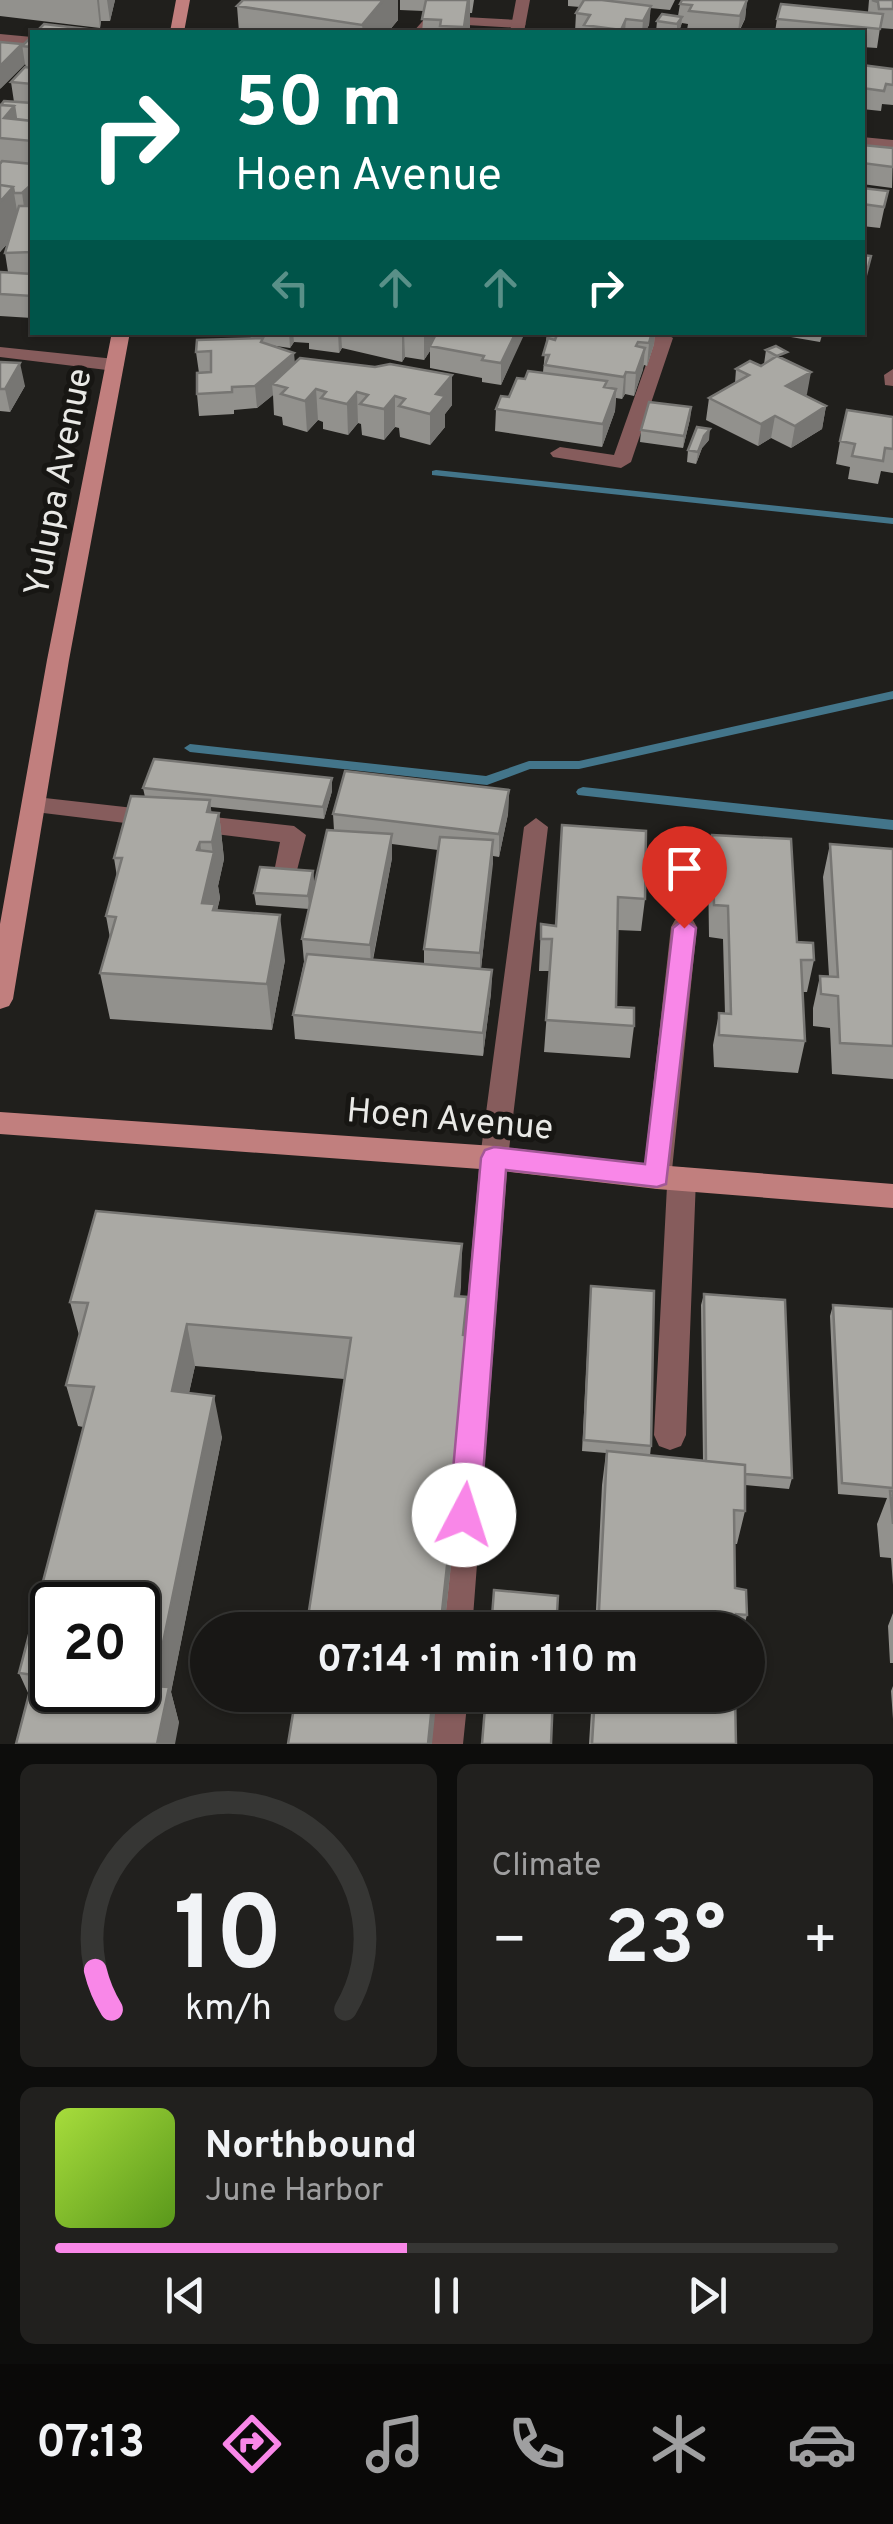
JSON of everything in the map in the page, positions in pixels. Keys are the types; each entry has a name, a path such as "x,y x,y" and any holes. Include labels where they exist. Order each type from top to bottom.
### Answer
{"street":[{"path":"177,30 184,0"},
{"path":"421,30 428,19 518,28 522,0"},
{"path":"0,38 30,42"},
{"path":"865,142 893,146"},
{"name":"Yulupa Avenue","path":"0,999 58,660 120,335"},
{"path":"560,453 621,462 664,338 642,335"},
{"path":"0,352 115,364"},
{"path":"36,805 294,835 286,872"},
{"path":"456,1612 494,1158 536,827"},
{"path":"670,1436 669,1178 684,928"},
{"name":"Hoen Avenue","path":"0,1122 494,1158 669,1178 893,1196"},
{"path":"446,1744 449,1712"}],"building":[{"path":"243,0 383,0 362,25 237,6"},
{"path":"426,0 468,0 464,27 440,26 441,20 422,19"},
{"path":"584,0 651,6 643,21 626,19 621,30 584,25 590,15 576,13"},
{"path":"682,0 747,0 740,16 689,11 692,5 680,4"},
{"path":"872,0 893,0 893,9 879,9 878,2"},
{"path":"781,4 883,14 880,29 777,19"},
{"path":"662,14 682,17 677,24 657,21"},
{"path":"44,24 95,30 38,30"},
{"path":"0,42 22,44 0,66"},
{"path":"865,65 893,69 893,85 886,84 884,91 865,88"},
{"path":"25,67 30,68 30,84 11,82"},
{"path":"4,101 30,103 30,121 16,119 14,106 1,105"},
{"path":"0,105 14,106 4,118 30,121 30,141 0,138"},
{"path":"865,145 893,148 893,167 865,163"},
{"path":"0,164 30,164 30,186 22,193 14,193 13,187 0,185"},
{"path":"0,185 13,187 0,202"},
{"path":"865,188 888,191 884,207 865,204"},
{"path":"19,206 30,206 30,252 5,253"},
{"path":"865,255 871,256 865,275"},
{"path":"0,272 30,274 30,296 0,294"},
{"path":"436,335 515,335 501,363 430,346"},
{"path":"557,335 651,335 649,343 638,342 636,346 645,348 636,373 626,372 624,377 545,365 549,355 543,355 548,338 555,340"},
{"path":"263,338 261,342 294,353 255,386 197,394 197,373 211,372 211,351 196,352 197,340"},
{"path":"776,346 787,352 777,356 766,350"},
{"path":"777,356 811,372 786,386 826,406 795,426 775,416 761,424 709,398 749,375 736,369 750,361 761,366"},
{"path":"300,358 375,367 390,364 452,375 436,394 445,396 430,414 399,406 405,399 395,396 384,409 360,404 368,395 357,392 347,404 321,398 326,392 316,389 305,401 281,394 287,388 272,384"},
{"path":"0,362 20,363 5,389 0,389"},
{"path":"528,371 607,381 604,387 616,389 603,424 496,409 501,396 509,397 517,378 525,379"},
{"path":"649,402 691,407 684,436 641,430"},
{"path":"847,410 893,417 893,449 885,448 883,461 852,456 855,444 840,441"},
{"path":"697,427 710,429 698,452 688,450"},
{"path":"154,759 332,778 323,807 143,788"},
{"path":"345,771 509,790 499,834 333,814"},
{"path":"131,796 210,800 207,812 219,813 212,842 200,842 197,850 214,852 202,903 215,904 213,910 280,915 267,984 100,973 116,917 106,916 122,858 114,858"},
{"path":"562,825 646,831 645,899 618,897 616,1007 634,1008 634,1026 546,1020 552,939 541,939 541,924 556,926"},
{"path":"327,830 392,834 370,945 302,939"},
{"path":"712,835 791,839 797,942 813,943 814,960 801,960 805,1041 719,1035 719,1013 731,1014 728,906 714,905"},
{"path":"440,837 493,840 480,953 424,949"},
{"path":"830,844 893,849 893,1046 840,1043 838,996 821,994 820,976 838,977"},
{"path":"260,867 313,871 308,896 254,893"},
{"path":"307,954 492,970 483,1033 293,1015"},
{"path":"96,1211 462,1244 455,1296 467,1297 463,1335 472,1336 442,1612 309,1612 351,1338 187,1324 172,1391 214,1396 160,1657 160,1582 43,1582 94,1387 66,1385 88,1303 70,1302"},
{"path":"591,1286 654,1291 651,1446 584,1440"},
{"path":"704,1294 785,1300 792,1478 745,1474 745,1465 706,1461"},
{"path":"833,1305 893,1309 893,1488 842,1483"},
{"path":"607,1451 745,1465 745,1511 734,1510 735,1588 746,1590 747,1612 599,1612"},
{"path":"494,1590 558,1596 557,1612 492,1612"},
{"path":"30,1631 30,1674 19,1673"},
{"path":"160,1686 169,1687 157,1744 16,1744 30,1690 30,1712 160,1712"},
{"path":"293,1712 431,1712 428,1744 288,1744"},
{"path":"485,1712 552,1712 551,1744 482,1744"},
{"path":"594,1712 735,1712 736,1744 592,1744"}],"waterway":[{"path":"436,473 893,521"},
{"path":"190,748 487,781 529,765 579,765 893,695"},
{"path":"583,792 893,825"}],"route":[{"path":"464,1515 494,1158 657,1176 684,928"}]}
